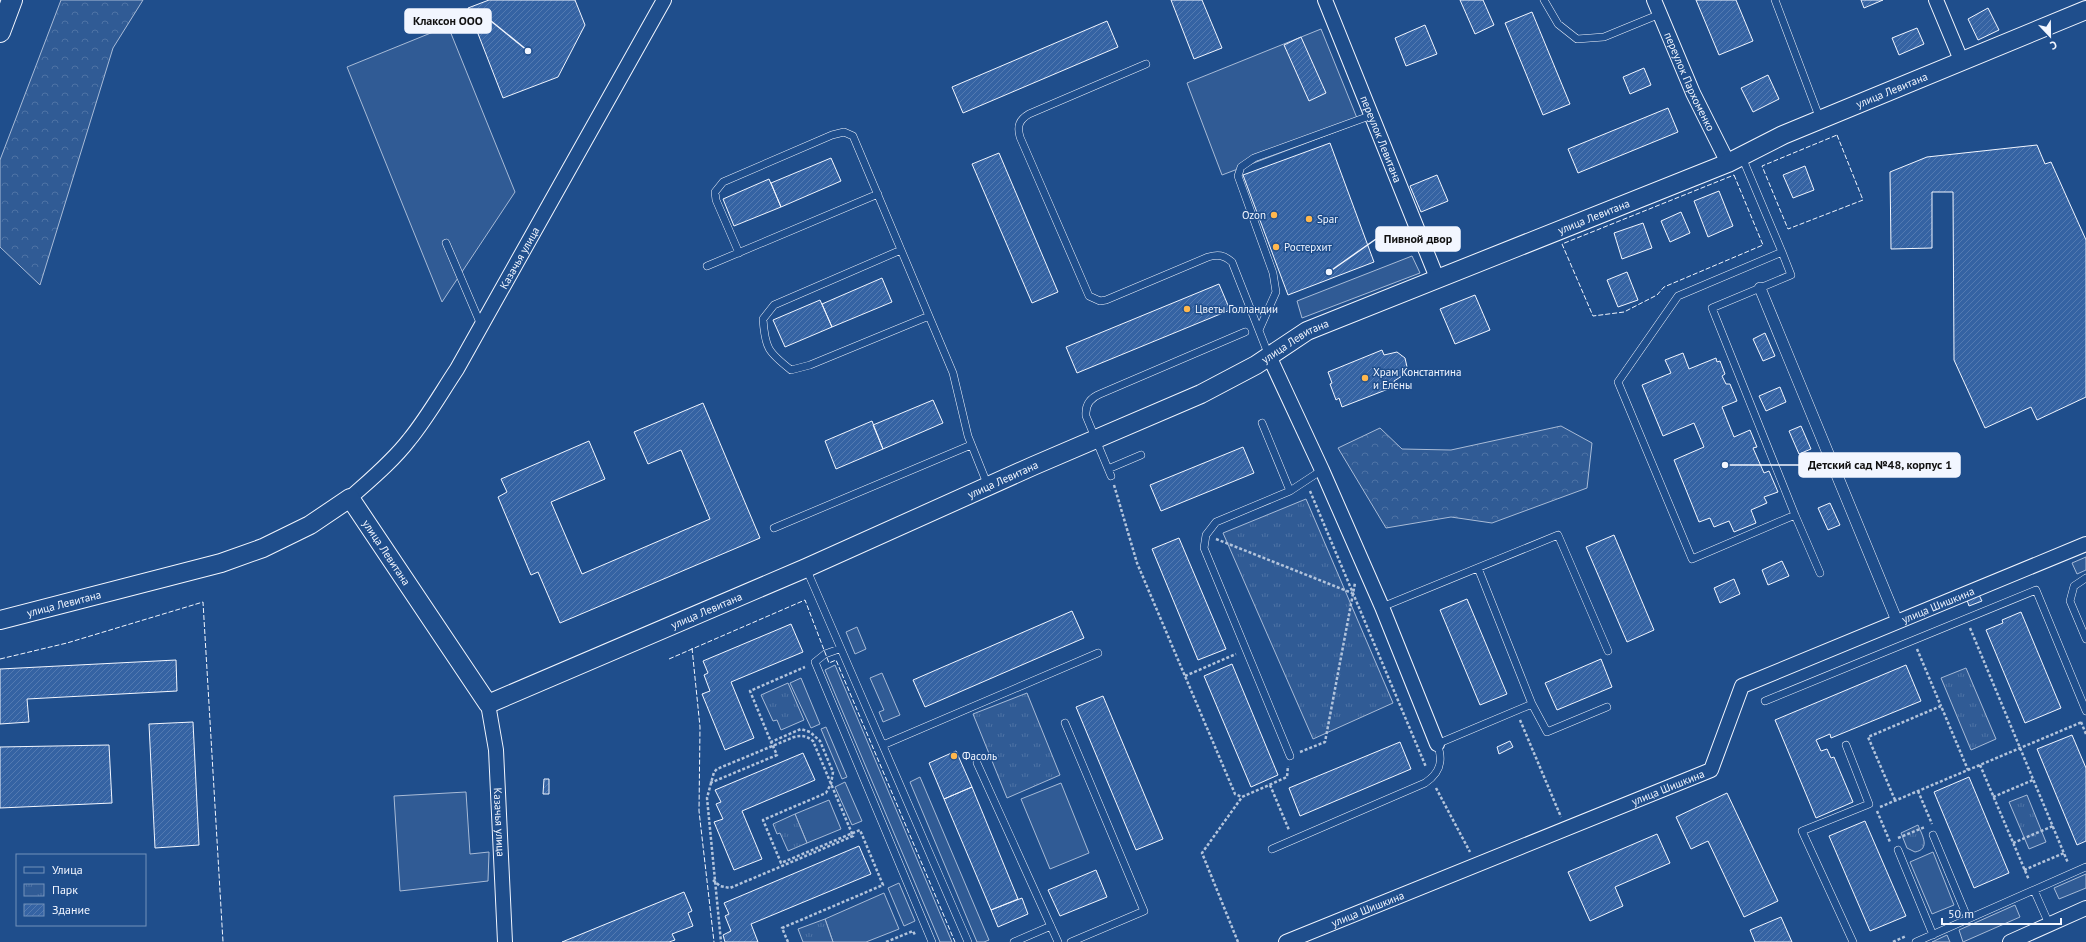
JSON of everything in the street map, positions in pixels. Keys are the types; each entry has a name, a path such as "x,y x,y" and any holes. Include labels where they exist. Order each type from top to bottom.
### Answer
{"main road":[{"path":"0,32 12,0"}],"street":[{"name":"Казачья улица","path":"350,498 382,469 413,435 457,369 664,0"},
{"name":"переулок Левитана","path":"1325,0 1436,278"},
{"name":"переулок Пархоменко","path":"1654,0 1693,94 1735,159"},
{"path":"1936,0 1961,60"},
{"name":"улица Левитана","path":"0,620 221,563 263,548 310,525 350,498 488,704 806,568 988,486 1207,391 1256,365 1307,331 1735,159 1783,135 1820,119 2086,10"},
{"path":"1760,288 1897,622"},
{"path":"1269,356 1322,470 1382,607 1437,744"},
{"name":"улица Шишкина","path":"1286,942 1711,770 1742,686 2086,544"},
{"name":"Казачья улица","path":"488,704 496,750 505,942"},
{"path":"2010,942 2086,908"}],"lane":[{"path":"1544,0 1558,24 1577,39 1604,37 1660,14"},
{"path":"1774,0 1820,119"},
{"path":"1146,64 1035,111 1021,120 1018,130 1032,166 1089,296 1100,301 1106,300 1208,257 1221,255 1232,262 1269,356"},
{"path":"1259,330 1276,292 1273,272 1238,176 1241,167 1254,158 1372,115"},
{"path":"739,253 716,200 715,192 723,182 832,135 844,132 854,136 953,372 971,445 988,486"},
{"path":"1735,159 1782,252 1791,275 1712,308 1795,515 1820,573"},
{"path":"707,266 878,194"},
{"path":"446,243 481,326"},
{"path":"901,250 774,305 763,319 764,335 771,355 791,370 810,365 929,316"},
{"path":"1782,252 1678,296 1618,382 1692,559 1795,515"},
{"path":"1141,455 1109,473 1088,422 1086,411 1087,406 1094,396 1245,332"},
{"path":"1262,423 1290,491"},
{"path":"774,528 971,445"},
{"path":"1290,756 1204,548 1206,535 1216,522 1290,491 1322,470"},
{"path":"1382,607 1558,535 1608,651"},
{"path":"806,568 839,649 883,745 968,942"},
{"path":"1478,568 1532,704 1547,732 1607,707"},
{"path":"2086,578 2074,586 2070,601 2086,639"},
{"path":"1765,701 2036,590 2086,711"},
{"path":"839,649 825,654 815,662 932,942"},
{"path":"883,745 1098,653"},
{"path":"1272,849 1431,779 1437,772 1441,758 1437,744 1532,704"},
{"path":"1065,723 1144,911 1071,942"},
{"path":"1846,745 1869,804 1802,831 1853,942"},
{"path":"977,763 1058,942"},
{"path":"1933,835 1968,919"},
{"path":"1898,850 1933,935"},
{"path":"1916,942 2086,868"},
{"path":"2033,891 2049,924"},
{"path":"1014,942 1051,926"}],"path":[{"path":"1109,473 1137,563 1235,794 1242,796"},
{"path":"1306,481 1431,779 1477,865"},
{"path":"1206,535 1353,593"},
{"path":"1238,942 1202,853 1242,796 1287,777 1290,756 1325,742 1360,557"},
{"path":"1966,619 2073,873"},
{"path":"1914,640 1968,770"},
{"path":"1185,676 1246,649"},
{"path":"710,783 776,755 750,691 815,662"},
{"path":"1895,800 1868,736 1941,706"},
{"path":"1890,842 1876,808 2086,720"},
{"path":"2081,722 2086,734"},
{"path":"771,742 800,729 816,736 820,740 833,772 831,784 826,794 763,820 781,865"},
{"path":"1526,735 1566,829"},
{"path":"721,942 707,798 710,783 716,769 800,736 810,738 813,741 852,833"},
{"path":"1980,765 2033,891"},
{"path":"1993,796 2033,780"},
{"path":"1270,785 1293,840"},
{"path":"1918,791 1932,824"},
{"path":"1885,844 1936,822"},
{"path":"2013,843 2053,826"},
{"path":"714,880 720,886 730,888 860,830 883,885 782,928 788,942"},
{"path":"2024,870 2064,853"},
{"path":"886,942 913,931 916,936"}],"shaded area":[{"path":"448,26 515,192 442,302 347,67"},
{"path":"1321,29 1359,123 1222,175 1187,83"},
{"path":"1412,256 1420,273 1302,318 1297,301"},
{"path":"2086,557 2086,570 2077,574 2072,563"},
{"path":"857,627 866,649 855,654 846,632"},
{"path":"835,665 952,942 940,942 825,670"},
{"path":"882,673 900,715 883,722 879,712 884,710 870,678"},
{"path":"801,678 820,724 811,728 790,683"},
{"path":"826,727 847,777 842,779 821,729"},
{"path":"920,777 989,940 977,942 910,782"},
{"path":"845,782 862,821 852,825 835,787"},
{"path":"1061,783 1089,853 1050,869 1021,799"},
{"path":"466,792 470,854 489,852 488,881 400,891 394,796"},
{"path":"829,800 841,829 807,843 795,814"},
{"path":"1933,852 1954,905 1932,914 1910,862"},
{"path":"2086,874 2086,888 2059,899 2054,888"},
{"path":"899,883 915,921 904,926 888,888"},
{"path":"884,893 899,929 866,942 833,942 825,919"},
{"path":"2015,905 2020,917 1963,942 1959,930"},
{"path":"1947,935 1950,942 1932,942"}],"green space":[{"path":"61,0 143,0 113,48 40,285 0,247 0,160"},
{"path":"1561,426 1592,443 1587,488 1492,523 1451,517 1386,528 1338,448 1380,428 1402,449 1451,450"},
{"path":"1306,499 1393,703 1313,739 1223,533"},
{"path":"1966,668 1996,739 1971,750 1941,678"},
{"path":"788,683 804,720 781,730 777,720 773,721 761,695"},
{"path":"1027,693 1060,775 1007,798 973,714"},
{"path":"2027,795 2046,842 2029,849 2009,802"},
{"path":"795,814 807,843 788,851 780,833 777,834 773,824"},
{"path":"1918,825 1923,837 1924,845 1923,848 1915,852 1907,848 1901,833"},
{"path":"825,919 833,942 803,942 798,929"}],"building":[{"path":"489,0 575,0 585,25 558,77 503,98 468,8"},
{"path":"1171,0 1202,0 1222,48 1194,59"},
{"path":"1460,0 1483,0 1494,25 1475,34"},
{"path":"1696,0 1736,0 1753,41 1719,55"},
{"path":"1861,0 1883,0 1864,8"},
{"path":"1988,8 1999,30 1978,40 1968,19"},
{"path":"1532,12 1570,104 1543,115 1505,23"},
{"path":"1107,21 1118,47 963,113 952,87"},
{"path":"1425,25 1437,54 1406,66 1395,38"},
{"path":"1917,28 1924,44 1899,55 1892,38"},
{"path":"1301,37 1326,93 1309,101 1284,45"},
{"path":"1644,68 1651,85 1630,94 1623,77"},
{"path":"1768,75 1779,99 1753,112 1741,88"},
{"path":"1668,108 1678,132 1578,173 1568,149"},
{"name":"Spar","path":"1330,143 1374,262 1288,295 1243,175"},
{"path":"2037,145 2045,164 2051,162 2086,240 2086,397 2037,420 2031,407 1985,428 1954,360 1953,192 1932,192 1932,248 1891,249 1890,172 1927,157"},
{"path":"999,153 1058,292 1032,303 972,164"},
{"path":"831,158 841,181 781,207 771,183"},
{"path":"1805,166 1814,190 1793,198 1783,175"},
{"path":"1437,175 1448,201 1421,212 1410,186"},
{"path":"769,179 781,207 734,226 723,199"},
{"path":"1719,191 1733,226 1708,237 1694,201"},
{"path":"1681,212 1690,233 1670,242 1661,221"},
{"path":"1643,223 1652,248 1622,259 1614,233"},
{"path":"1627,272 1638,300 1618,307 1607,280"},
{"path":"882,278 892,302 832,327 822,304"},
{"path":"1219,284 1230,310 1077,373 1066,347"},
{"path":"1475,295 1490,330 1455,344 1440,309"},
{"path":"820,300 832,327 785,347 773,320"},
{"path":"1765,333 1775,356 1763,361 1753,339"},
{"name":"Храм Константина и Елены","path":"1382,350 1384,355 1397,352 1405,358 1407,367 1402,376 1394,381 1396,386 1342,407 1339,398 1336,400 1330,384 1332,383 1328,372"},
{"path":"1683,353 1689,369 1716,358 1717,362 1720,361 1725,374 1722,376 1726,384 1730,384 1737,401 1722,407 1734,437 1750,430 1757,447 1753,448 1764,473 1769,471 1778,492 1764,497 1767,503 1751,510 1756,523 1734,532 1729,521 1714,527 1710,518 1699,522 1674,460 1704,447 1694,423 1663,436 1642,385 1671,373 1665,360"},
{"path":"1780,387 1786,402 1766,411 1759,396"},
{"path":"933,400 943,423 883,449 873,425"},
{"path":"703,403 760,538 560,623 538,572 531,575 498,497 507,492 501,479 589,441 605,479 551,502 582,574 710,519 681,450 648,464 634,432"},
{"path":"872,421 883,449 836,469 825,441"},
{"path":"1801,426 1811,449 1799,454 1789,431"},
{"path":"1243,447 1254,473 1161,511 1150,485"},
{"path":"1830,503 1840,525 1828,530 1818,508"},
{"path":"1614,535 1654,630 1627,642 1586,547"},
{"path":"1179,538 1226,649 1198,660 1152,549"},
{"path":"1782,561 1789,576 1768,585 1762,570"},
{"path":"1734,579 1740,594 1720,603 1714,588"},
{"path":"1979,595 1982,601 1969,606 1967,600"},
{"path":"1467,599 1507,694 1480,705 1440,610"},
{"path":"1072,611 1084,638 925,707 913,680"},
{"path":"2021,612 2061,708 2025,723 1986,630 2003,623 2002,620"},
{"path":"791,624 803,652 731,682 754,738 725,750 702,694 710,691 704,675 708,673 703,661"},
{"path":"1601,659 1612,687 1557,710 1545,683"},
{"path":"176,660 177,691 27,699 29,722 0,724 0,669"},
{"path":"1232,664 1278,775 1251,787 1204,676"},
{"path":"1906,665 1921,701 1831,738 1830,734 1816,740 1821,751 1827,749 1831,758 1834,757 1853,802 1816,818 1775,720"},
{"path":"1103,696 1163,839 1136,850 1076,707"},
{"path":"193,722 199,845 155,848 149,724"},
{"path":"2072,735 2086,768 2086,841 2077,845 2037,749"},
{"path":"1510,741 1513,747 1499,754 1497,747"},
{"path":"1400,742 1411,769 1300,816 1289,788"},
{"path":"109,745 112,803 0,808 0,747"},
{"path":"956,751 972,787 944,799 929,763"},
{"path":"803,753 815,780 742,811 762,859 734,870 714,822 723,819 716,804 721,802 715,790"},
{"path":"1969,777 2009,873 1974,888 1934,792"},
{"path":"544,779 549,779 549,794 543,794"},
{"path":"972,787 1018,899 991,910 944,799"},
{"path":"1727,793 1778,901 1744,917 1708,841 1691,849 1676,817"},
{"path":"1865,821 1906,916 1870,931 1829,836"},
{"path":"1657,834 1670,863 1615,887 1623,906 1590,921 1568,872"},
{"path":"859,846 871,874 751,924 758,942 725,942 723,935 731,931 725,916 729,914 724,903"},
{"path":"1096,870 1107,897 1060,916 1048,890"},
{"path":"684,892 692,911 688,913 693,926 672,934 675,940 669,942 562,942"},
{"path":"1022,898 1028,914 998,927 991,910"},
{"path":"1781,917 1792,942 1755,942 1750,930"}],"fence":[{"path":"1837,135 1863,200 1788,229 1762,166 1837,135"},
{"path":"1734,175 1763,245 1664,287 1657,295 1624,312 1593,316 1562,244 1734,175"},
{"path":"669,659 805,600 829,663 836,660 955,942"},
{"path":"0,659 67,643 203,602 223,942"},
{"path":"692,648 700,727 699,811 714,942"}],"place":[{"name":"Клаксон ООО","path":"528,51"},
{"name":"Ozon","path":"1274,215"},
{"name":"Spar","path":"1309,219"},
{"name":"Ростерхит","path":"1276,247"},
{"name":"Пивной двор","path":"1329,272"},
{"name":"Цветы Голландии","path":"1187,309"},
{"name":"Храм Константина и Елены","path":"1365,378"},
{"name":"Детский сад №48, корпус 1","path":"1725,465"},
{"name":"Фасоль","path":"954,756"}]}
